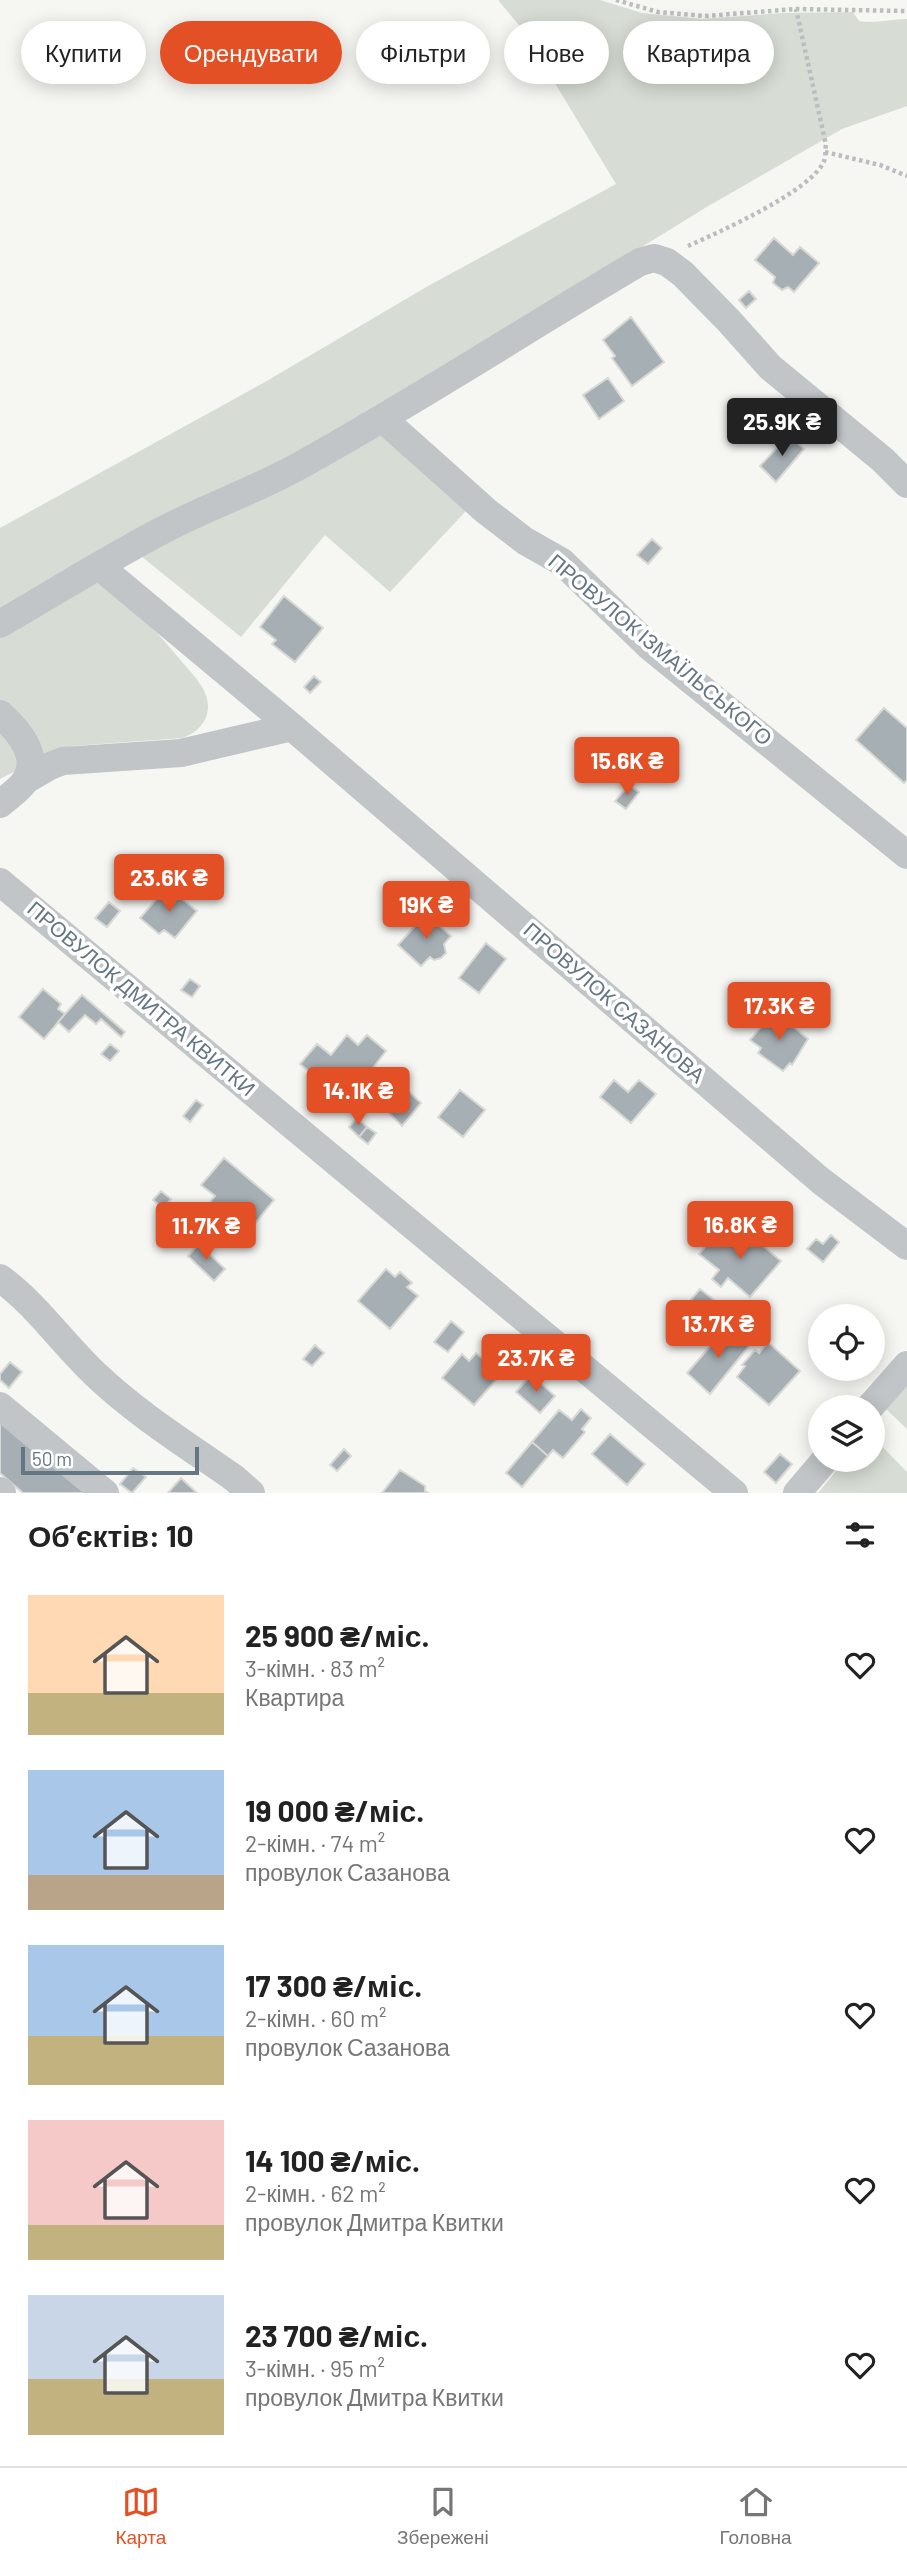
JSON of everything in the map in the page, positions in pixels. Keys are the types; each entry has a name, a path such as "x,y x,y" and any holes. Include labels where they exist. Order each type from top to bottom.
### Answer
{"street":[{"path":"0,624 99,566 217,503 296,468 383,419 542,319 640,262 654,258 667,261 683,274 770,367 883,460 907,484"},
{"name":"ПРОВУЛОК ІЗМАЇЛЬСЬКОГО","path":"383,419 486,511 525,541 562,562 649,646 907,855"},
{"name":"ПРОВУЛОК САЗАНОВА","path":"99,566 292,727 821,1181 907,1246"},
{"path":"0,714 18,730 29,752 30,768 26,780"},
{"path":"0,804 26,780 63,761 181,753 292,727"},
{"name":"ПРОВУЛОК ДМИТРА КВИТКИ","path":"0,882 734,1493"},
{"path":"0,1278 18,1291 61,1340 116,1394 251,1493"},
{"path":"881,1395 907,1365"},
{"path":"0,1406 105,1493"},
{"path":"797,1493 815,1472"}],"path":[{"path":"616,0 658,12 705,16 796,9 907,11"},
{"path":"659,259 743,219 801,186 825,160 826,145 796,9"},
{"path":"825,152 880,165 907,176"}],"shaded area":[{"path":"498,0 600,0 642,13 702,19 783,13 853,12 859,21 865,22 907,19 907,106 842,129 705,208 326,442 84,561 147,622 195,677 206,696 206,719 190,735 182,738 73,746 49,754 0,779 0,528 265,382 428,286 616,184 555,84 609,84 609,21 515,21"},
{"path":"382,432 466,511 390,592 325,535 241,637 141,556"},
{"path":"907,1386 907,1429 886,1409"},
{"path":"885,1449 907,1472 907,1493 818,1493 835,1472 885,1472"}],"building":[{"path":"774,238 793,255 800,247 819,263 794,292 788,287 782,290 773,283 775,277 755,260"},
{"path":"749,291 756,299 746,308 739,300"},
{"path":"631,317 664,362 632,386 603,340"},
{"path":"608,378 624,401 599,419 583,395"},
{"path":"789,435 804,449 776,482 760,466"},
{"path":"652,539 662,548 648,564 637,555"},
{"path":"284,596 323,628 295,662 272,644 276,640 260,627"},
{"path":"314,676 321,682 310,693 304,687"},
{"path":"884,708 907,728 907,780 904,783 856,740"},
{"path":"629,785 639,792 626,809 615,801"},
{"path":"167,887 197,911 175,938 164,930 159,934 140,918"},
{"path":"109,902 120,911 107,927 95,918"},
{"path":"426,914 451,936 444,944 446,953 441,958 434,960 430,957 421,966 398,945"},
{"path":"486,943 506,959 479,993 459,978"},
{"path":"190,979 200,986 192,997 181,990"},
{"path":"43,989 61,1004 58,1009 65,1014 44,1039 19,1017"},
{"path":"82,995 125,1032 121,1037 101,1019 96,1024 85,1015 69,1032 58,1022"},
{"path":"772,1014 781,1022 785,1020 808,1039 792,1065 790,1063 783,1071 758,1053 761,1048 750,1040"},
{"path":"347,1035 358,1045 367,1035 386,1051 346,1102 300,1064 317,1044 331,1055"},
{"path":"110,1044 119,1051 110,1061 101,1054"},
{"path":"614,1080 628,1092 639,1080 656,1094 631,1123 600,1097"},
{"path":"407,1090 421,1103 402,1126 388,1112"},
{"path":"460,1090 485,1110 463,1137 438,1117"},
{"path":"196,1100 203,1105 190,1122 183,1116"},
{"path":"357,1118 367,1127 359,1137 349,1127"},
{"path":"367,1127 376,1133 368,1144 359,1137"},
{"path":"224,1158 274,1200 244,1237 207,1206 215,1196 201,1185"},
{"path":"161,1191 171,1199 163,1208 153,1200"},
{"path":"721,1228 740,1245 749,1234 781,1261 750,1297 728,1278 721,1287 712,1279 719,1270 699,1254"},
{"path":"831,1235 839,1242 823,1262 807,1249 816,1239 823,1244"},
{"path":"199,1244 225,1269 214,1281 188,1256"},
{"path":"386,1269 395,1277 400,1272 412,1283 407,1287 418,1296 390,1329 358,1301"},
{"path":"700,1289 714,1300 708,1308 712,1311 717,1304 728,1312 704,1342 675,1319"},
{"path":"451,1321 464,1332 448,1352 434,1342"},
{"path":"727,1327 749,1346 710,1394 687,1373"},
{"path":"768,1342 800,1371 769,1405 737,1377 745,1366 742,1365 755,1350 759,1353"},
{"path":"315,1345 324,1353 312,1366 303,1359"},
{"path":"476,1353 501,1374 474,1405 442,1378 462,1354 469,1361"},
{"path":"10,1362 22,1372 9,1388 0,1380 0,1374"},
{"path":"531,1375 555,1396 540,1413 516,1392"},
{"path":"581,1409 591,1418 582,1429 585,1432 563,1458 553,1450 548,1456 532,1442 559,1410 572,1420"},
{"path":"0,1413 93,1493 23,1493 0,1473"},
{"path":"610,1434 645,1464 627,1485 592,1454"},
{"path":"532,1442 548,1456 522,1487 506,1473"},
{"path":"344,1449 351,1456 337,1471 330,1465"},
{"path":"780,1454 792,1464 776,1483 764,1472"},
{"path":"133,1468 146,1477 132,1493 120,1484"},
{"path":"400,1470 425,1486 428,1493 382,1493"},
{"path":"181,1478 197,1493 168,1493"}]}
